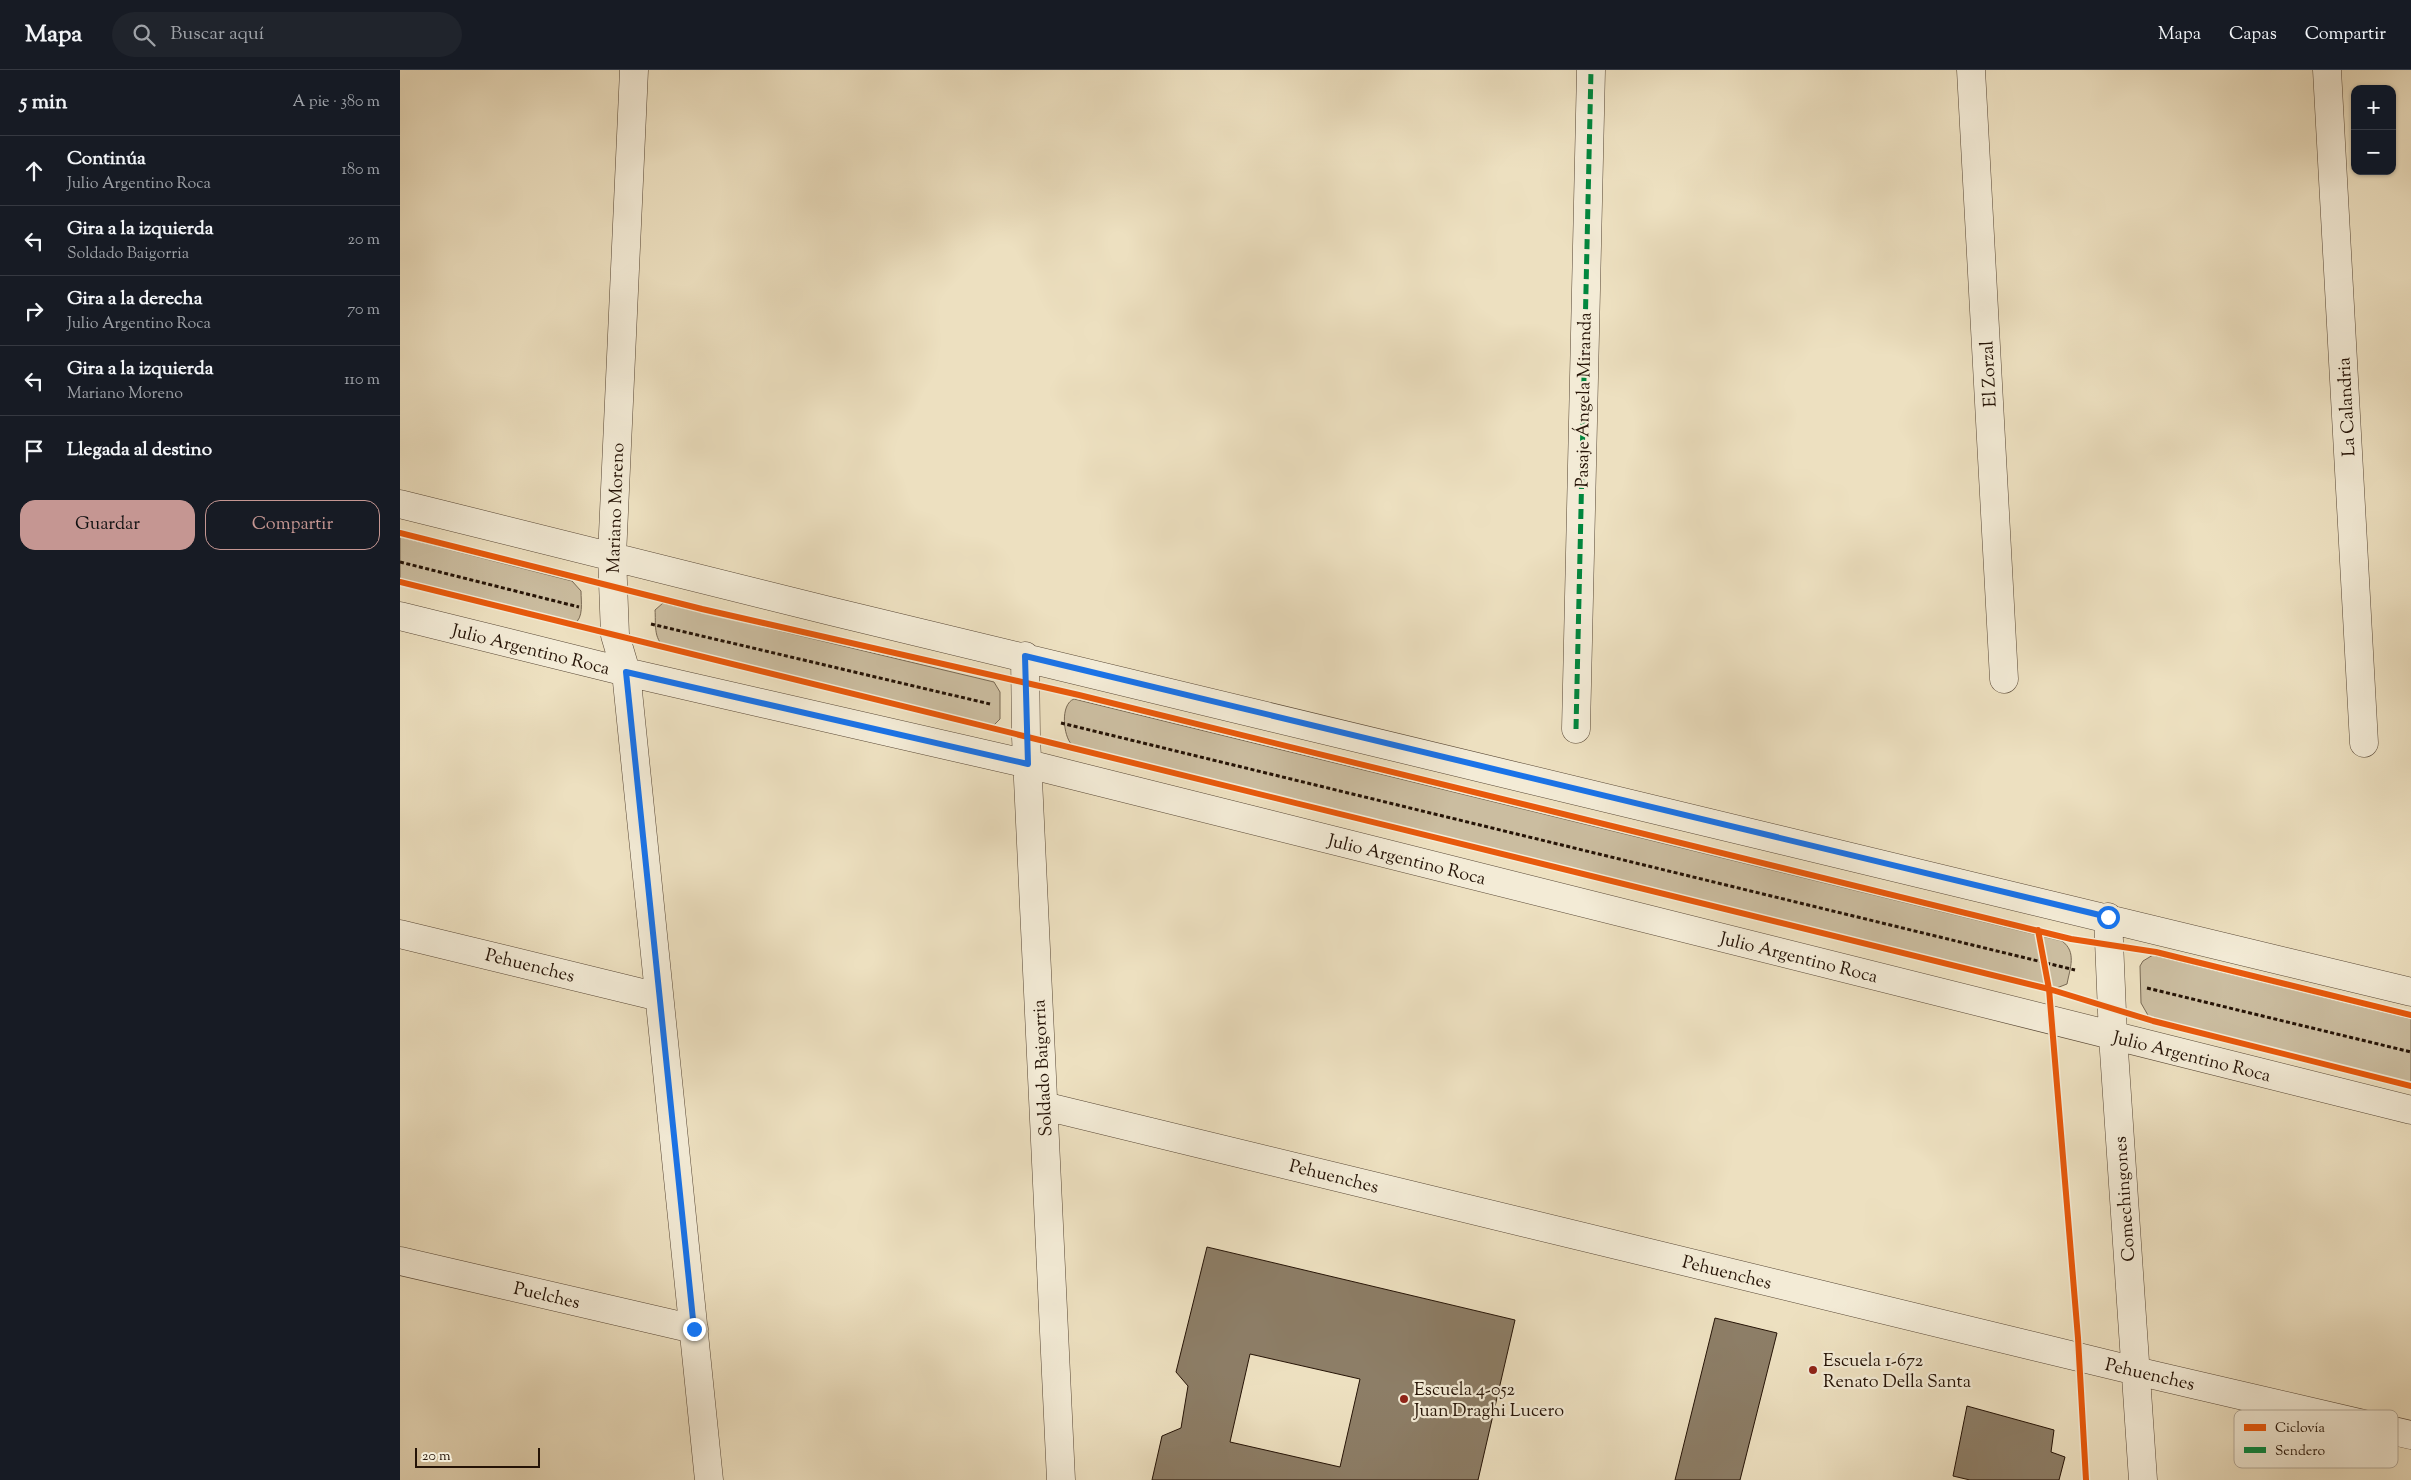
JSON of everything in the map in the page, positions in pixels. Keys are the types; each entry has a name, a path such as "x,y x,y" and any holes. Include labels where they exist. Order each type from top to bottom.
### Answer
{"street":[{"name":"Mariano Moreno","path":"634,70 612,556 615,635 626,672 709,1480"},
{"name":"Pasaje Ángela Miranda","path":"1576,729 1591,70"},
{"name":"El Zorzal","path":"1971,70 2004,679"},
{"name":"La Calandria","path":"2327,70 2364,743"},
{"path":"400,504 2411,992"},
{"name":"Julio Argentino Roca","path":"400,616 626,672 1028,764 2411,1110"},
{"name":"Soldado Baigorria","path":"1025,656 1028,764 1061,1480"},
{"name":"Comechingones","path":"2108,917 2113,1036 2143,1480"},
{"name":"Pehuenches","path":"400,934 659,997"},
{"name":"Pehuenches","path":"1044,1106 2304,1410"},
{"name":"Puelches","path":"400,1262 694,1329"},
{"name":"Pehuenches","path":"2398,1432 2411,1435"}],"path":[{"path":"400,562 614,616 1026,714 2411,1052"},
{"path":"2042,954 2049,989 2052,1021"}],"shaded area":[{"path":"400,537 572,581 581,591 579,618 574,624 400,581"},
{"path":"663,603 994,682 1000,692 1000,719 993,726 665,647 659,640 655,625 655,610"},
{"path":"1074,699 2062,941 2067,945 2071,955 2071,966 2067,984 2054,989 1072,745 1067,735 1064,720 1067,707"},
{"path":"2153,955 2411,1019 2411,1083 2149,1017 2141,1003 2140,966 2143,961"}],"building":[{"path":"1207,1247 1515,1320 1478,1480 1152,1480 1162,1436 1181,1428 1188,1386 1176,1372","holes":["1250,1354 1360,1379 1340,1467 1230,1442"]},
{"path":"1715,1318 1777,1333 1740,1480 1675,1480"},
{"path":"1967,1406 2054,1430 2051,1452 2065,1457 2059,1480 1970,1480 1953,1476"}],"marked path":[{"path":"1576,729 1591,70"}],"cycle path":[{"path":"400,533 702,609 1079,695 2071,939 2156,952 2411,1015"},
{"path":"400,582 2049,989 2153,1021 2411,1086"},
{"path":"2038,930 2049,989 2078,1338 2086,1480"}],"place":[{"name":"Escuela 1-672 Renato Della Santa","path":"1813,1370"},
{"name":"Escuela 4-052 Juan Draghi Lucero","path":"1404,1399"}],"route":[{"path":"694,1329 626,672 1028,764 1025,656 2108,917"}]}
